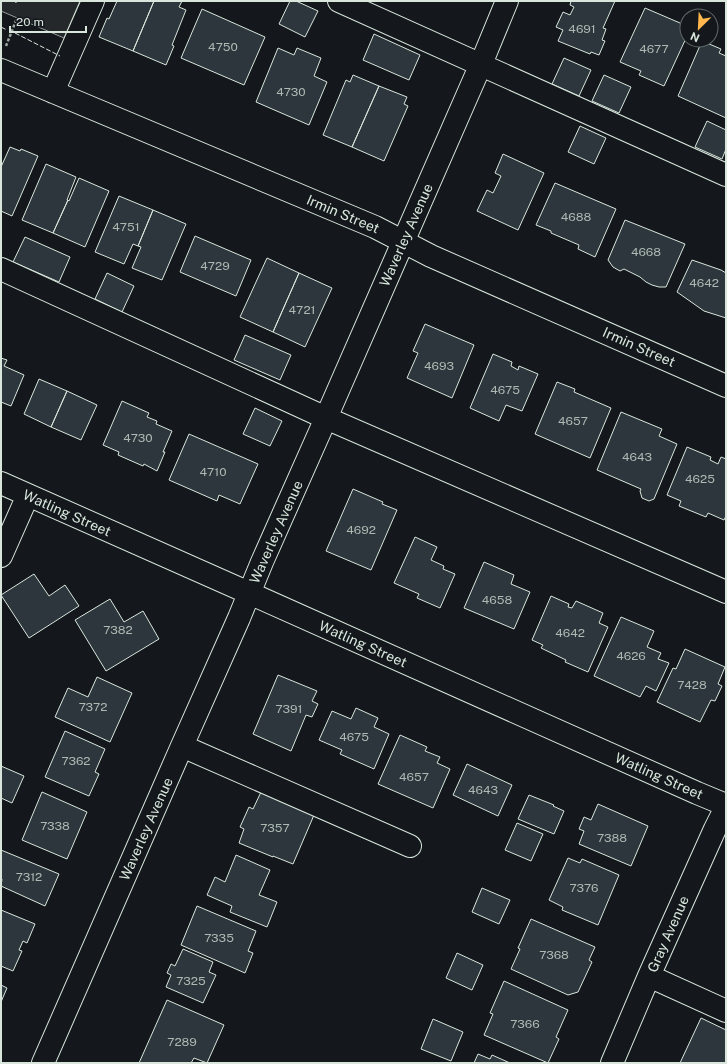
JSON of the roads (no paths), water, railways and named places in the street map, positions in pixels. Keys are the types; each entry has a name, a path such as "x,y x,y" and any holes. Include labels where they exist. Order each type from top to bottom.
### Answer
{"street":[{"path":"53,92 93,1"},
{"path":"339,1 726,175"},
{"name":"Waverley Avenue","path":"43,1063 239,618 481,64 507,1"},
{"name":"Irmin Street","path":"2,61 53,92 375,227 431,256 726,386"},
{"path":"1,269 326,418 726,592"},
{"name":"Watling Street","path":"1,484 726,806"},
{"path":"1,556 28,495"},
{"path":"182,746 410,846"},
{"name":"Gray Avenue","path":"612,1063 649,976 726,806"},
{"path":"649,976 726,1011"}]}
